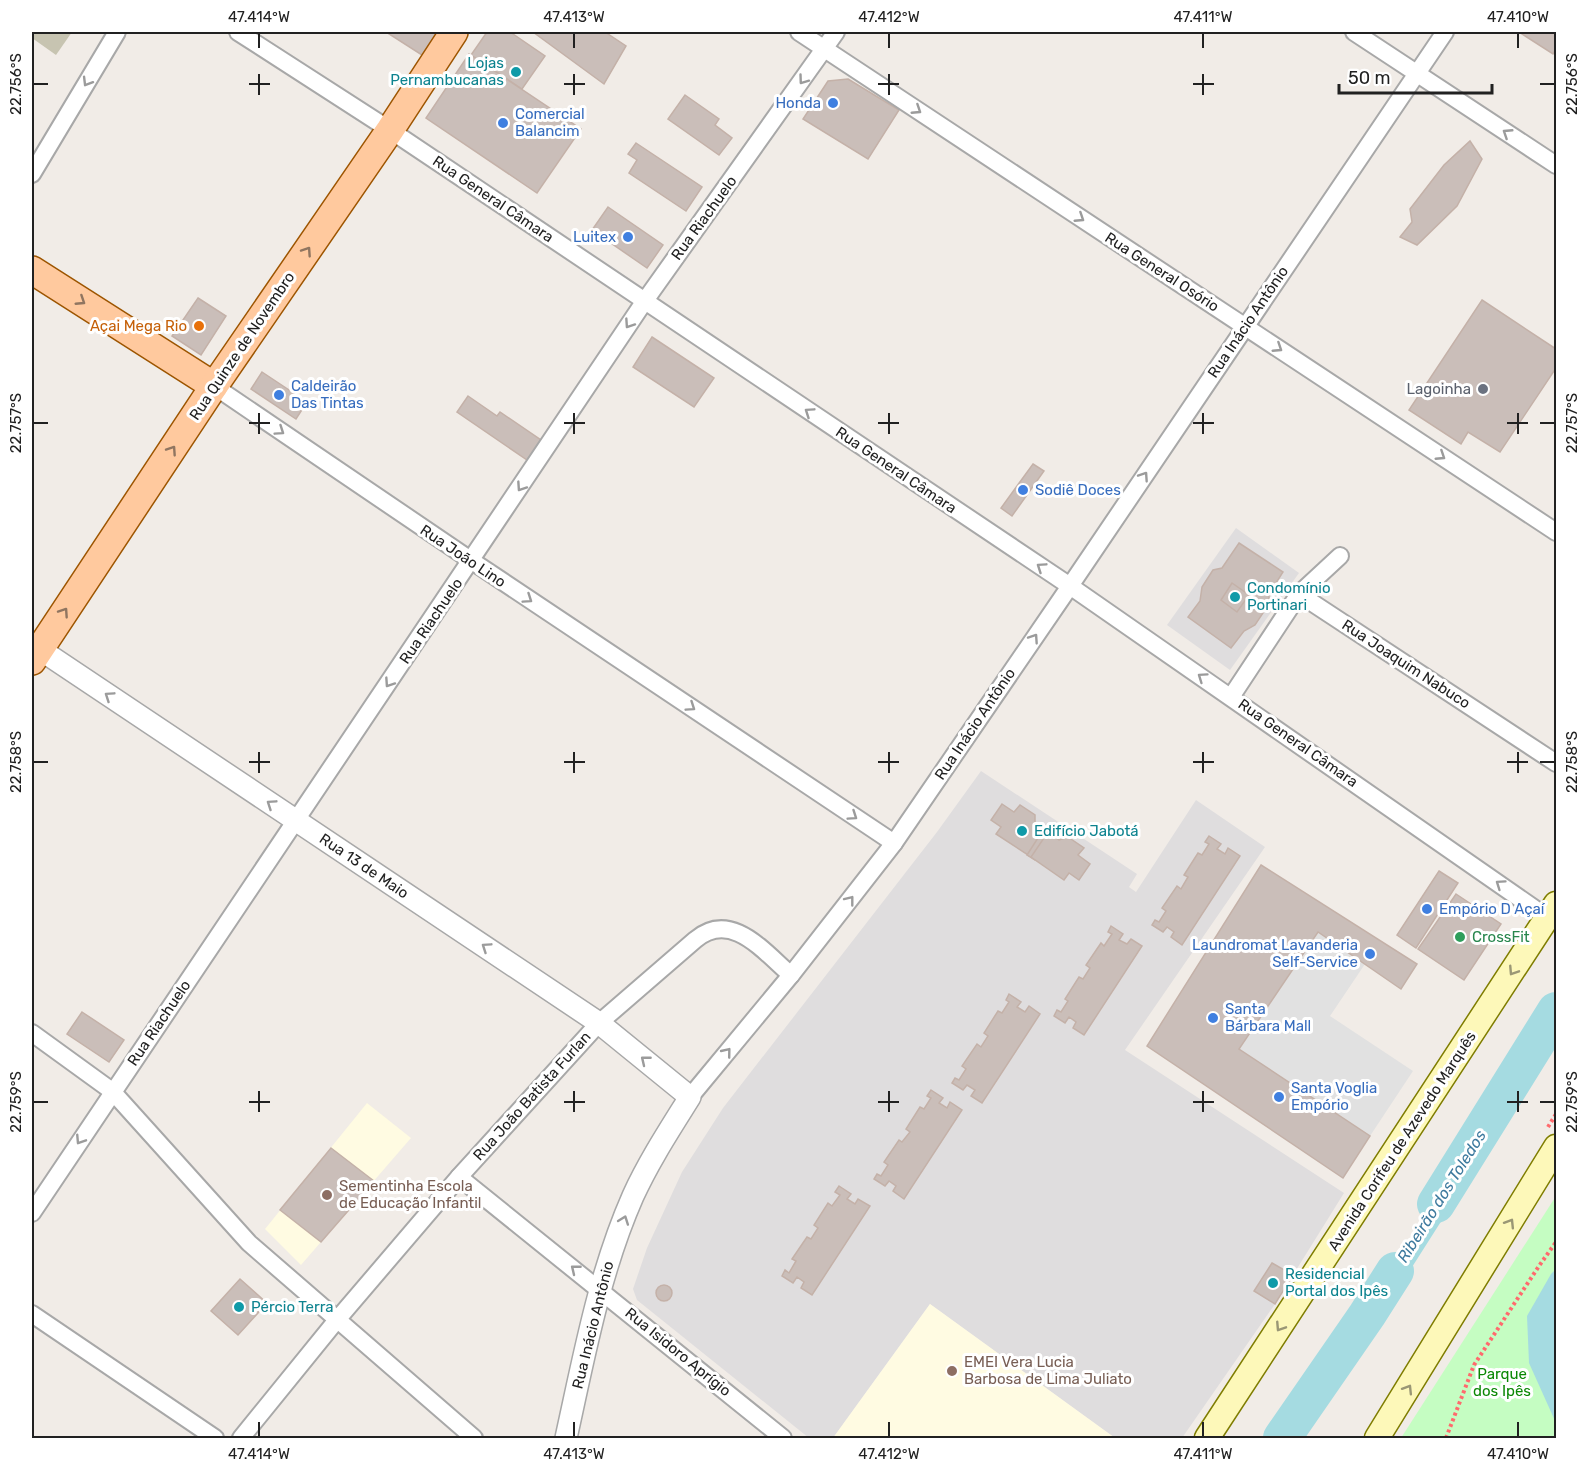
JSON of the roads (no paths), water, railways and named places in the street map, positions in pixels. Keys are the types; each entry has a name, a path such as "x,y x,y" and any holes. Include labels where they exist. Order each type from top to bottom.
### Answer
{"main road":[{"name":"Rua Quinze de Novembro","path":"34,651 390,130 454,32"},
{"name":"Rua João Lino","path":"32,270 214,386"},
{"name":"Avenida Corifeu de Azevedo Marquês","path":"1207,1438 1552,911"},
{"path":"1377,1438 1557,1147"}],"street":[{"path":"32,174 117,32"},
{"name":"Rua General Câmara","path":"238,32 390,130 1552,911"},
{"name":"Rua General Osório","path":"799,32 1557,532"},
{"name":"Rua Riachuelo","path":"32,1213 644,302 836,32"},
{"path":"1354,32 1557,165"},
{"name":"Rua Inácio Antônio","path":"566,1438 600,1289 633,1196 657,1150 690,1097 894,843 1071,586 1445,32"},
{"name":"Rua João Lino","path":"214,386 471,561 894,843"},
{"path":"1231,697 1299,594 1340,556"},
{"name":"Rua Joaquim Nabuco","path":"1299,594 1557,763"},
{"name":"Rua 13 de Maio","path":"34,651 296,821 599,1023 690,1097"},
{"name":"Rua João Batista Furlan","path":"241,1438 336,1321 459,1177 599,1023 705,931 719,928 732,930 748,938 790,975"},
{"path":"32,1033 112,1091 249,1243 336,1321 474,1438"},
{"name":"Rua Isidoro Aprígio","path":"459,1177 783,1438"},
{"path":"32,1314 215,1438"}],"water":[{"path":"1556,1011 1556,1041 1335,1388 1301,1438 1282,1438 1367,1315"},
{"path":"1556,1269 1556,1423 1529,1363 1527,1316"}],"waterway":[{"name":"Ribeirão dos Toledos","path":"1436,1204 1556,1011"},
{"name":"Ribeirão dos Toledos","path":"1282,1438 1395,1271"}],"place":[{"name":"Lojas Pernambucanas","path":"516,72"},
{"name":"Honda","path":"833,103"},
{"name":"Comercial Balancim","path":"503,123"},
{"name":"Luitex","path":"628,237"},
{"name":"Açai Mega Rio","path":"199,326"},
{"name":"Lagoinha","path":"1483,389"},
{"name":"Caldeirão Das Tintas","path":"279,395"},
{"name":"Sodiê Doces","path":"1023,490"},
{"name":"Condomínio Portinari","path":"1235,597"},
{"name":"Edifício Jabotá","path":"1022,831"},
{"name":"Empório D Açaí","path":"1427,909"},
{"name":"CrossFit","path":"1460,937"},
{"name":"Laundromat Lavanderia Self-Service","path":"1370,954"},
{"name":"Santa Bárbara Mall","path":"1213,1018"},
{"name":"Santa Voglia Empório","path":"1279,1097"},
{"name":"Sementinha Escola de Educação Infantil","path":"327,1195"},
{"name":"Residencial Portal dos Ipês","path":"1273,1283"},
{"name":"Pércio Terra","path":"239,1307"},
{"name":"EMEI Vera Lucia Barbosa de Lima Juliato","path":"952,1371"}],"park label":[{"name":"Parque dos Ipês","path":"1502,1382"}]}
